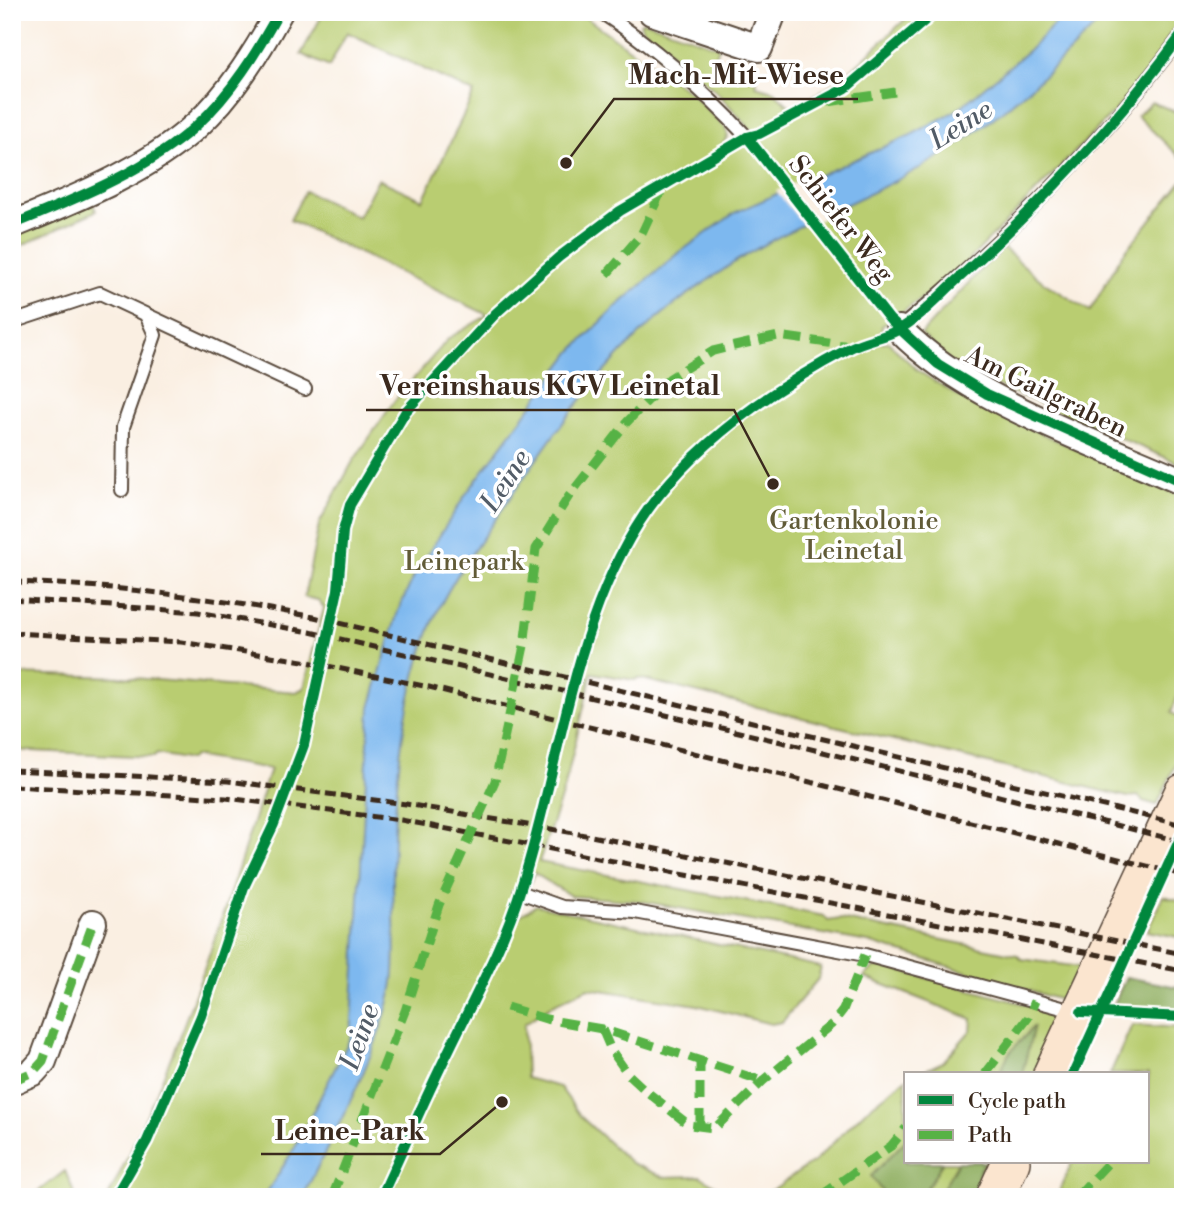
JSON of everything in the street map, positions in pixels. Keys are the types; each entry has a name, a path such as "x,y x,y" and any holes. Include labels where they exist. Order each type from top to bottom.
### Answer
{"main road":[{"path":"1053,1072 1183,793"},
{"path":"995,1197 1010,1164"}],"street":[{"path":"12,225 126,174 197,126 236,82 279,12"},
{"path":"652,12 760,48 773,12"},
{"name":"Am Gailgraben","path":"899,329 938,364 987,394 1183,482"},
{"path":"12,1081 33,1072 43,1061 93,923"}],"lane":[{"path":"601,12 632,32 695,84 747,137"},
{"path":"899,329 978,261 1034,206 1142,89 1183,33"},
{"path":"12,322 100,293 304,389"},
{"path":"122,490 123,427 155,335 146,315"},
{"path":"520,892 562,907 635,912 865,955 1081,1013"}],"green space":[{"path":"324,12 578,12 691,93 725,127 728,136 721,146 753,132 718,93 642,28 640,23 644,21 719,47 713,65 757,81 756,86 773,91 793,109 845,76 913,12 1183,12 1183,26 1179,26 1141,84 943,284 882,326 881,342 888,342 917,370 958,396 1183,497 1183,683 1171,713 1178,716 1183,704 1183,749 1157,805 1143,801 1138,796 1128,797 638,678 635,680 592,673 565,786 539,862 824,916 828,921 840,919 1017,955 1021,959 1080,967 1064,1001 868,942 640,901 571,896 534,873 513,920 536,905 821,967 818,979 782,1022 771,1024 697,1005 588,988 552,1005 524,1024 526,1078 560,1087 581,1117 631,1163 663,1177 700,1176 733,1197 108,1197 178,1040 217,932 270,769 193,756 190,760 157,754 154,757 12,750 12,674 123,677 296,692 304,688 324,608 318,600 304,597 319,524 352,463 395,400 449,338 488,315 290,220 305,191 358,217 378,179 423,200 474,93 347,32 329,67 301,54"},
{"path":"1152,102 1183,115 1183,160 1137,116"},
{"path":"1183,180 1183,465 956,368 921,334 1002,247 1043,282 1090,311 1122,255"},
{"path":"92,201 96,211 12,250 12,236"},
{"path":"1163,896 1183,901 1183,938 1147,931"},
{"path":"886,967 1054,1012 1060,1018 1039,1072 920,1072 943,1062 971,1030 972,1019 864,977 873,968"},
{"path":"1126,977 1183,988 1183,1015 1115,1012 1113,1006"},
{"path":"1132,1025 1183,1028 1183,1197 1057,1197 1071,1164 1150,1164 1150,1072 1111,1072"},
{"path":"1034,1026 1022,1072 1000,1072 1009,1053"},
{"path":"904,1081 904,1164 995,1164 980,1197 762,1197 816,1160 865,1111"},
{"path":"904,1142 904,1164 942,1164 921,1197 886,1197 871,1176"},
{"path":"957,1164 983,1164 978,1175 980,1197 938,1197"},
{"path":"65,1171 76,1197 31,1197"}],"water":[{"name":"Leine","path":"1066,12 1109,12 1029,89 963,141 914,171 749,253 668,309 648,327 618,356 581,400 469,557 451,585 430,629 405,720 395,815 394,968 384,1019 352,1097 303,1197 264,1197 295,1147 351,1037 370,708 398,611 414,576 466,494 572,351 616,307 680,252 736,212 911,135 957,110 1029,50"}],"pier":[{"path":"797,182 824,218 805,227 776,191"}],"railway":[{"path":"12,582 164,594 314,617 1183,825"},
{"path":"12,599 198,612 310,632 803,747 1183,842"},
{"path":"12,633 181,642 303,661 429,687 1183,875"},
{"path":"12,770 228,781 406,804 591,836 1183,954"},
{"path":"12,786 226,798 401,820 1183,971"}],"marked path":[{"path":"828,102 895,92"},
{"path":"607,274 641,235 661,192"},
{"path":"332,1197 405,1011 439,905 495,781 524,646 536,549 569,496 627,422 670,378 713,351 778,336 850,346"},
{"path":"12,1081 33,1072 43,1061 93,923"},
{"path":"602,1029 611,1050 628,1074 646,1091 689,1125 715,1128 763,1081 832,1024 843,1010 865,955"},
{"path":"987,1072 1028,1018 1035,1001"},
{"path":"507,1007 546,1019 602,1029 763,1081"},
{"path":"700,1061 700,1128"},
{"path":"819,1197 891,1146 904,1130"},
{"path":"1076,1197 1107,1164"}],"cycle path":[{"path":"12,225 109,183 177,142 209,113 232,86 279,12"},
{"path":"115,1197 147,1141 201,1016 244,887 274,824 304,745 338,590 343,531 350,505 406,411 496,313 559,257 620,211 747,137 759,134 846,88 935,12"},
{"path":"381,1197 506,930 535,839 589,632 607,583 630,537 659,495 679,472 747,412 850,348 898,330 922,312 1020,221 1078,161 1183,33"},
{"name":"Schiefer Weg","path":"747,137 890,320 938,364 987,394 1183,482"},
{"path":"1074,1072 1183,832"},
{"path":"1081,1012 1183,1017"}],"place":[{"name":"Mach-Mit-Wiese","path":"566,163"},
{"name":"Vereinshaus KGV Leinetal","path":"773,484"},
{"name":"Leine-Park","path":"502,1102"}],"park label":[{"name":"Gartenkolonie Leinetal","path":"854,536"},
{"name":"Leinepark","path":"464,562"}]}
